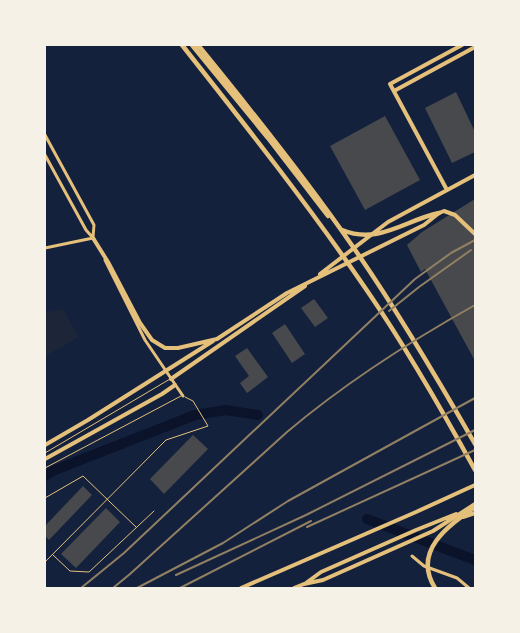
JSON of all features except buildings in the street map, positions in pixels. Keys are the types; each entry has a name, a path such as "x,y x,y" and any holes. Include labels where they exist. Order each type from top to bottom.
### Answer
{"main road":[{"path":"182,45 255,138 369,294 400,342 475,470"},
{"path":"192,45 337,227 360,234 383,234 426,215 439,213"},
{"path":"198,45 260,121 351,244 411,335 475,444"},
{"path":"434,588 428,568 435,541 446,528 475,506"}],"street":[{"path":"447,190 390,84 462,45"},
{"path":"394,91 475,47"},
{"path":"45,135 94,225 93,238 146,340 183,396"},
{"path":"45,156 86,230 108,262 140,323 152,340 165,348 193,346 217,339"},
{"path":"171,379 303,288 388,222 475,175"},
{"path":"45,445 217,339 287,293 424,225 439,213 444,211 455,215 475,234"},
{"path":"45,248 93,238"},
{"path":"45,459 175,385"},
{"path":"241,588 475,485"},
{"path":"294,588 323,580 398,547 433,531 475,506"},
{"path":"304,584 326,570 475,506"},
{"path":"446,522 475,513"},
{"path":"412,556 424,566 457,578 469,588"}],"lane":[{"path":"45,453 171,379"},
{"path":"45,468 183,396 193,401 208,426 166,440 45,562"},
{"path":"45,498 83,476 137,528"},
{"path":"53,554 70,571 89,572 154,511"}],"shaded area":[{"path":"63,309 79,337 45,356 45,313"}],"waterway":[{"path":"45,476 55,470 195,415 226,410 258,415"},
{"path":"367,519 475,560"}],"railway":[{"path":"81,588 124,553 415,279 451,253 475,240"},
{"path":"389,311 471,250"},
{"path":"113,588 309,414 378,364 475,305"},
{"path":"137,588 223,543 288,501 475,398"},
{"path":"176,575 306,515 475,430"},
{"path":"307,527 475,450"},
{"path":"180,588 311,521"}]}
